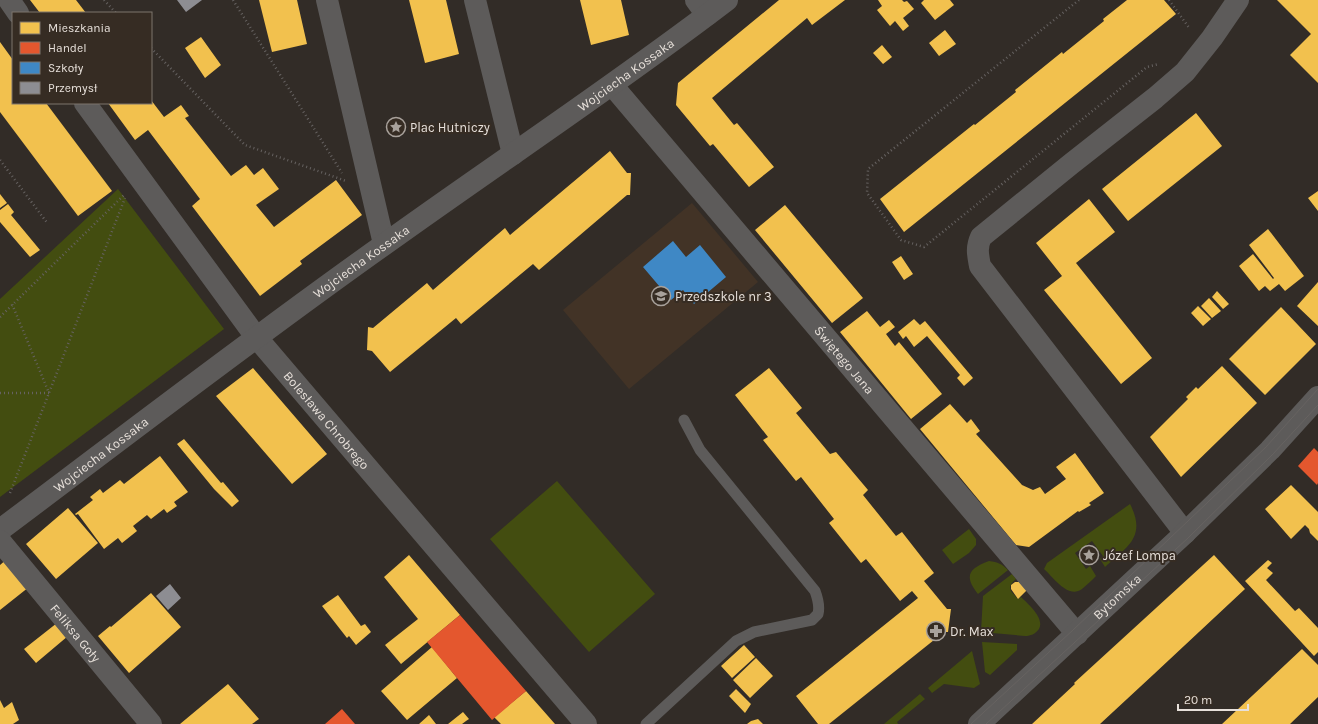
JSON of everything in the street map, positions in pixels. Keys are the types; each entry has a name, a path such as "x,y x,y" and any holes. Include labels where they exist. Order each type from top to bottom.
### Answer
{"street":[{"path":"9,0 17,12"},
{"path":"327,0 384,244"},
{"path":"475,0 513,154"},
{"name":"Wojciecha Kossaka","path":"0,530 256,337 384,244 612,85 702,8 728,0"},
{"path":"1184,533 980,266 977,252 981,237 1155,98 1185,72 1212,38 1238,0"},
{"name":"Świętego Jana","path":"612,85 1076,634"},
{"name":"Bolesława Chrobrego","path":"85,104 256,337 586,724"},
{"name":"Bytomska","path":"979,724 1184,533 1270,450 1318,397"},
{"name":"Feliksa Goły","path":"0,541 151,724"}],"lane":[{"path":"646,724 736,641 754,632 812,620 818,614 819,608 815,591 700,450 684,420"}],"path":[{"path":"104,0 115,12"},
{"path":"152,49 245,145 348,182 233,0"},
{"path":"1079,0 868,170 867,193 901,240 924,247 1147,67 1159,64 1165,65"},
{"path":"1169,0 1194,34"},
{"path":"0,160 48,224"},
{"path":"0,317 128,190 9,497"},
{"path":"12,304 49,393"},
{"path":"0,393 49,393"}],"shaded area":[{"name":"Przedszkole nr 3","path":"692,203 758,282 629,389 563,310"}],"green space":[{"path":"118,189 224,329 0,497 0,299"},
{"path":"557,481 655,594 589,652 490,539"},
{"path":"1130,504 1135,515 1135,533 1132,540 1121,553 1105,567 1100,559 1103,556 1092,541 1075,553 1086,569 1090,566 1096,576 1082,589 1072,591 1066,589 1044,569 1047,563"},
{"path":"969,529 976,539 976,545 969,553 953,564 942,550"},
{"path":"989,561 1000,564 1008,570 978,594 971,582 970,574 976,567"},
{"path":"1012,574 1016,579 1011,585 1010,589 1018,599 1021,597 1038,616 1040,620 1039,629 1033,634 1027,636 981,632 983,596"},
{"path":"982,642 1017,644 1017,650 990,675 985,672"},
{"path":"972,651 980,684 974,688 944,684 932,693 928,688"},
{"path":"920,694 925,699 897,722 898,724 884,724"}],"building: Mieszkania":[{"path":"30,0 76,0 85,12 39,12"},
{"path":"259,0 297,0 307,44 272,52"},
{"path":"409,0 446,0 459,54 425,63"},
{"path":"580,0 621,0 629,35 591,45"},
{"path":"779,0 845,0 812,25 807,18 712,98 734,125 737,123 774,167 749,187 713,144 710,146 676,105 678,83"},
{"path":"878,0 907,1 914,9 903,18 909,26 903,31 895,21 890,26 877,10 882,6"},
{"path":"924,0 950,0 954,5 935,20 921,3"},
{"path":"1127,0 1164,0 1176,14 904,232 880,199 1016,92 1015,90 1062,52 1063,54 1104,21 1103,19"},
{"path":"1277,0 1318,0 1318,83 1290,55 1311,34"},
{"path":"945,30 956,44 939,56 929,43"},
{"path":"201,37 221,65 205,78 185,48"},
{"path":"0,42 12,59 12,104 47,104 112,191 78,216 0,112"},
{"path":"882,45 892,57 883,64 873,53"},
{"path":"152,101 164,117 181,105 189,116 185,118 231,176 246,165 254,175 263,168 279,189 256,205 274,227 336,180 362,215 300,261 302,264 260,296 192,206 200,199 148,130 135,140 109,104 152,104"},
{"path":"1196,113 1222,146 1128,221 1102,189"},
{"path":"610,151 627,173 631,173 630,195 627,195 539,270 533,264 461,324 456,318 390,372 372,351 367,350 368,327 373,328 427,283 433,290 505,228 510,235"},
{"path":"1318,191 1318,211 1308,198"},
{"path":"0,194 7,203 0,208"},
{"path":"1089,199 1115,232 1076,263 1152,358 1121,384 1044,290 1062,276 1036,243"},
{"path":"8,204 14,212 11,215 40,250 30,257 0,222 0,210"},
{"path":"785,205 863,298 832,323 755,230"},
{"path":"1268,229 1304,276 1285,291 1279,284 1270,291 1265,286 1259,291 1239,266 1253,254 1273,279 1274,278 1249,245"},
{"path":"901,256 913,274 904,280 892,262"},
{"path":"1318,282 1318,326 1297,306"},
{"path":"1217,291 1229,304 1223,309 1212,297"},
{"path":"1209,298 1221,311 1212,318 1201,306"},
{"path":"1198,306 1211,319 1203,326 1191,313"},
{"path":"1281,307 1316,344 1265,395 1229,359"},
{"path":"867,311 880,327 889,320 895,327 886,334 895,346 899,342 942,394 911,419 840,332"},
{"path":"914,319 920,325 925,321 973,378 964,386 957,378 960,375 927,336 914,347 906,336 903,339 898,332"},
{"path":"1222,366 1257,403 1181,477 1150,437 1188,399 1186,397 1196,387 1198,389"},
{"path":"253,368 327,454 292,484 216,396"},
{"path":"769,368 802,408 796,413 830,454 836,452 868,490 863,495 896,536 902,532 934,573 924,581 947,609 951,609 948,632 944,632 829,724 818,724 796,696 918,598 912,591 900,601 866,559 861,563 829,523 834,519 801,477 796,481 763,440 768,437 735,395"},
{"path":"950,404 967,423 971,419 980,431 976,434 1022,485 1033,490 1040,487 1045,494 1066,479 1056,467 1075,453 1104,493 1089,503 1091,505 1079,512 1078,511 1029,547 1016,545 920,429"},
{"path":"184,439 221,483 223,482 239,501 232,507 214,489 177,444"},
{"path":"160,456 188,492 174,502 177,506 167,513 164,509 151,519 147,515 133,526 137,531 122,543 118,538 104,549 78,514 75,514 93,500 90,497 100,489 103,493 120,480 124,484"},
{"path":"1291,485 1318,512 1318,541 1305,525 1291,539 1265,509"},
{"path":"68,508 98,543 56,579 26,544"},
{"path":"409,555 460,615 401,664 385,645 418,619 384,577"},
{"path":"1214,555 1245,589 1154,674 1100,724 1032,724 1075,684 1074,683"},
{"path":"7,559 29,587 0,610 0,565"},
{"path":"1268,560 1272,563 1267,568 1273,573 1266,580 1295,611 1299,608 1318,628 1318,652 1314,656 1245,581"},
{"path":"1015,582 1019,582 1027,590 1018,599 1011,589 1011,585"},
{"path":"151,593 181,627 129,673 98,636 110,626 111,627"},
{"path":"338,595 361,626 365,624 371,632 356,645 349,636 347,638 322,606"},
{"path":"57,623 68,636 36,663 24,649"},
{"path":"744,645 755,657 732,678 721,666"},
{"path":"432,647 457,678 407,720 381,691"},
{"path":"1302,649 1318,665 1318,697 1290,724 1222,724"},
{"path":"756,658 773,676 750,698 733,680"},
{"path":"228,684 259,719 252,724 180,724"},
{"path":"736,689 751,704 745,713 729,696"},
{"path":"526,691 555,724 501,724 494,717"},
{"path":"0,700 4,708 12,702 19,720 13,724 0,724"},
{"path":"463,712 469,719 462,724 448,724"},
{"path":"429,715 436,724 419,724"},
{"path":"758,719 763,724 747,724 751,721"}],"building: Handel":[{"path":"1314,448 1318,452 1317,485 1298,466"},
{"path":"460,615 526,691 492,720 427,642"},
{"path":"342,709 355,724 325,724"}],"building: Szkoły":[{"path":"673,241 686,257 700,245 726,277 694,304 683,290 671,300 643,267"}],"building: Przemysł":[{"path":"177,0 202,0 186,12"},
{"path":"170,584 181,598 168,610 156,596"}],"tram line":[{"path":"971,724 1073,630 1266,447 1318,389"},
{"path":"986,724 1188,538 1273,454 1318,405"}],"place":[{"name":"Plac Hutniczy","path":"396,127"},
{"name":"Przedszkole nr 3","path":"661,296"},
{"name":"Józef Lompa","path":"1089,555"},
{"name":"Dr. Max","path":"936,631"}]}
